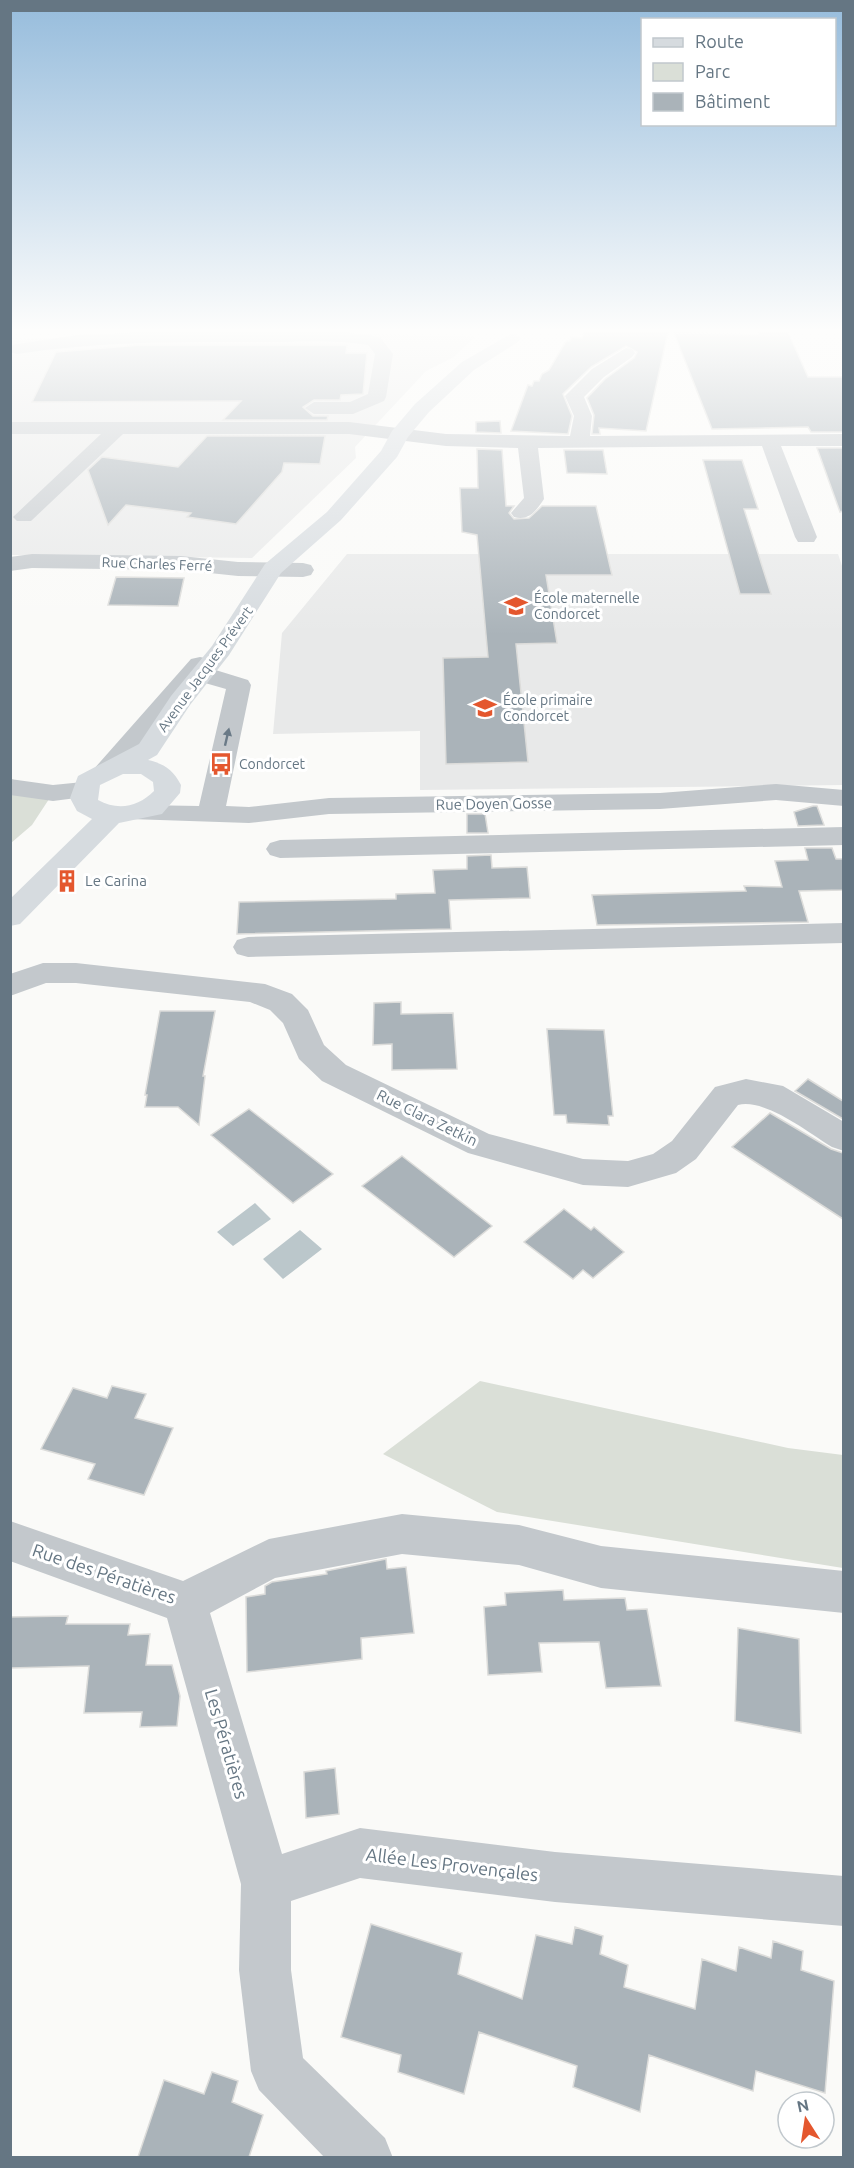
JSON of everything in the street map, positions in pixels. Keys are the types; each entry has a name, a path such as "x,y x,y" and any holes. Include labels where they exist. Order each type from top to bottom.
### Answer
{"main road":[{"name":"Avenue Jacques Prévert","path":"140,813 161,801 164,779 181,721 273,569 334,516 390,453 413,433"},
{"name":"Avenue Jacques Prévert","path":"94,803 87,782 148,749 159,729 303,570 410,436"},
{"path":"112,768 141,766 164,779"},
{"path":"94,803 140,813"},
{"path":"10,889 71,836 94,803"},
{"path":"10,917 94,803"}],"street":[{"path":"24,517 113,433"},
{"path":"388,433 527,442 843,440"},
{"path":"579,442 580,433"},
{"path":"770,440 806,537"},
{"path":"521,513 534,499 527,442"},
{"name":"Rue Charles Ferré","path":"10,564 32,561 181,563 303,570"},
{"path":"112,768 242,619"},
{"path":"207,675 239,685 213,807"},
{"name":"Rue Doyen Gosse","path":"164,779 213,807"},
{"path":"10,787 53,793 94,803"},
{"name":"Rue Doyen Gosse","path":"140,813 213,807 249,815 329,806 660,801 779,808 843,801"},
{"path":"550,803 556,843"},
{"path":"280,849 843,836"},
{"path":"248,947 843,933"},
{"name":"Rue Clara Zetkin","path":"13,984 43,973 76,973 254,992 281,1002 297,1018 310,1051 334,1074 480,1144 583,1172 628,1174 664,1164 684,1150 727,1096 746,1091 771,1095 843,1138"},
{"name":"Rue des Pératières","path":"10,1541 185,1603 269,1559 402,1534 519,1545 601,1567 843,1592"},
{"name":"Les Pératières","path":"185,1603 266,1884"},
{"name":"Allée Les Provençales","path":"266,1884 360,1853 555,1877 699,1887 843,1901"},
{"path":"266,1884 265,1970 278,2071 365,2157"}],"shaded area":[{"path":"11,433 368,433 355,447 356,458 252,558 11,555"},
{"path":"347,554 838,554 843,569 843,785 420,790 420,731 273,734 282,633"},
{"path":"255,1203 271,1219 233,1246 217,1232"},
{"path":"300,1230 322,1249 283,1279 263,1259"}],"green space":[{"path":"11,779 53,793 32,825 11,843"},
{"path":"480,1381 788,1448 843,1455 843,1568 497,1512 383,1454"}],"building":[{"path":"207,436 325,436 320,464 284,463 282,472 236,524 187,517 191,513 126,505 108,525 88,470 102,457 178,467"},
{"path":"817,448 843,448 843,511 840,512"},
{"path":"477,449 502,450 506,506 514,506 509,513 514,519 529,518 542,506 596,506 612,575 546,575 557,643 516,644 528,762 446,764 443,658 488,657 477,535 462,532 460,488 478,488"},
{"path":"564,450 603,450 607,474 567,473"},
{"path":"703,460 742,460 758,509 744,509 771,594 740,594"},
{"path":"116,577 184,578 178,606 108,605"},
{"path":"817,806 824,825 798,826 794,812"},
{"path":"467,814 485,814 488,833 467,833"},
{"path":"805,848 832,848 836,859 843,859 843,890 799,891 808,922 597,925 592,895 746,891 744,886 782,887 775,861 808,860"},
{"path":"491,855 492,868 527,867 530,898 449,900 451,929 237,934 239,902 396,899 396,894 435,893 433,870 467,869 467,856"},
{"path":"401,1002 401,1014 453,1013 457,1069 392,1070 392,1044 373,1045 374,1003"},
{"path":"160,1011 215,1011 203,1076 205,1076 199,1125 178,1107 145,1107 147,1095 145,1095"},
{"path":"547,1029 604,1030 613,1116 608,1116 609,1125 567,1123 566,1115 554,1115"},
{"path":"808,1079 843,1101 843,1119 795,1091"},
{"path":"249,1109 333,1174 293,1203 211,1135"},
{"path":"770,1113 831,1149 843,1153 843,1219 732,1147"},
{"path":"402,1156 492,1226 454,1257 362,1186"},
{"path":"564,1209 591,1230 594,1227 624,1252 593,1278 583,1270 573,1279 524,1242"},
{"path":"112,1386 146,1394 135,1418 173,1428 144,1495 88,1479 95,1464 41,1449 73,1388 107,1398"},
{"path":"386,1559 387,1569 406,1567 414,1633 361,1638 362,1659 247,1672 246,1597 265,1594 265,1586 272,1582 327,1574 326,1571"},
{"path":"563,1590 564,1600 625,1598 627,1610 647,1609 661,1686 606,1688 599,1642 539,1643 542,1672 488,1675 484,1607 506,1605 505,1593"},
{"path":"68,1616 66,1624 130,1624 128,1635 150,1634 146,1665 172,1665 180,1696 177,1726 140,1727 142,1712 84,1713 89,1666 10,1668 10,1617"},
{"path":"738,1628 799,1639 801,1733 735,1721"},
{"path":"335,1768 339,1814 306,1818 304,1772"},
{"path":"371,1924 462,1953 458,1974 522,1999 536,1935 572,1944 575,1927 603,1936 600,1954 628,1965 624,1987 695,2009 702,1959 736,1971 739,1947 771,1958 773,1941 803,1951 801,1970 834,1981 825,2090 816,2090 756,2071 753,2091 649,2055 640,2112 573,2087 577,2066 479,2032 464,2094 398,2072 401,2055 341,2037"},
{"path":"212,2072 238,2081 232,2102 263,2115 249,2157 138,2157 164,2080 204,2094"}],"place":[{"name":"École maternelle Condorcet","path":"516,606"},
{"name":"École primaire Condorcet","path":"485,708"},
{"name":"Condorcet","path":"221,764"},
{"name":"Le Carina","path":"67,881"}]}
